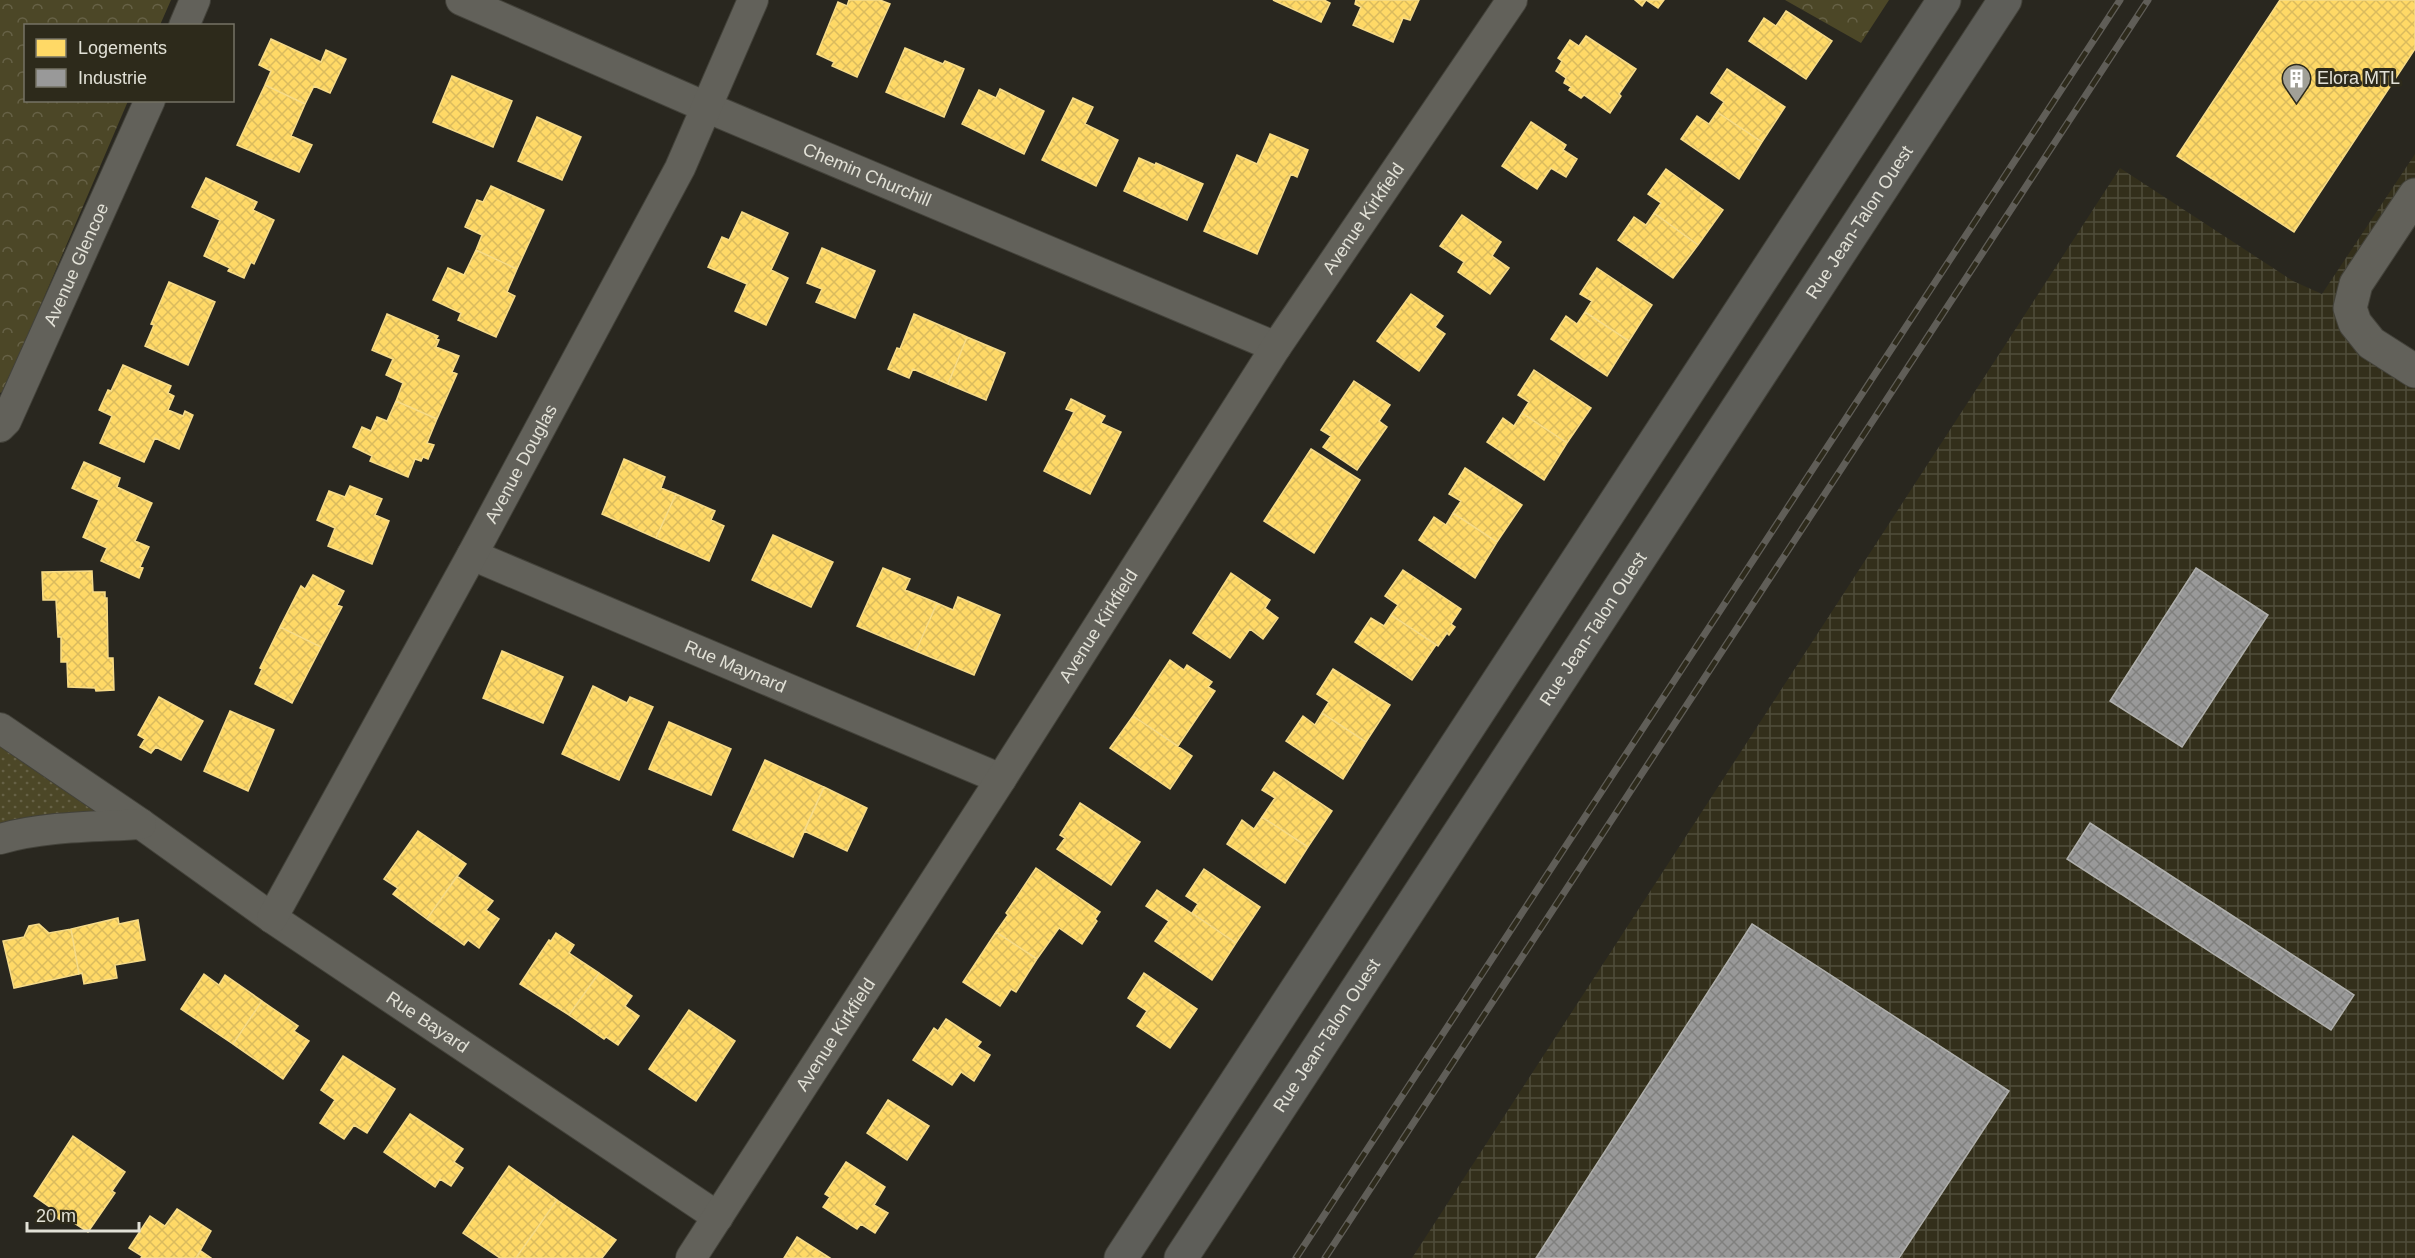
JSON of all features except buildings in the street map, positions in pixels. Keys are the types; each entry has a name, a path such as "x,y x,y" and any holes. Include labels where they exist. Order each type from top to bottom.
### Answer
{"main road":[{"path":"1121,1258 1944,0"},
{"name":"Rue Jean-Talon Ouest","path":"1181,1258 2005,0"}],"street":[{"path":"185,24 195,0"},
{"name":"Chemin Churchill","path":"461,0 706,107 1276,348"},
{"name":"Avenue Douglas","path":"272,918 472,555 680,168 753,0"},
{"name":"Avenue Kirkfield","path":"691,1258 1276,348 1512,0"},
{"name":"Avenue Glencoe","path":"0,427 6,420 149,102"},
{"path":"2415,195 2356,284 2350,308 2355,323 2371,343 2415,371"},
{"name":"Rue Maynard","path":"472,555 1001,779"},
{"name":"Rue Bayard","path":"0,728 141,824 272,918 718,1217"},
{"path":"0,839 14,835 74,828 141,824"}],"shaded area":[{"path":"2415,154 2415,195 2350,308 2415,371 2415,1258 1412,1258 2120,168 2293,281 2322,294"}],"green space":[{"path":"0,0 171,0 160,24 24,24 24,102 128,102 4,391 0,393"},
{"path":"1785,0 1889,0 1861,43"},
{"path":"0,728 141,824 0,839"}],"railway":[{"path":"1296,1258 2120,0"},
{"path":"1325,1258 2148,0"}],"place":[{"name":"Elora MTL","path":"2296,104"}]}
